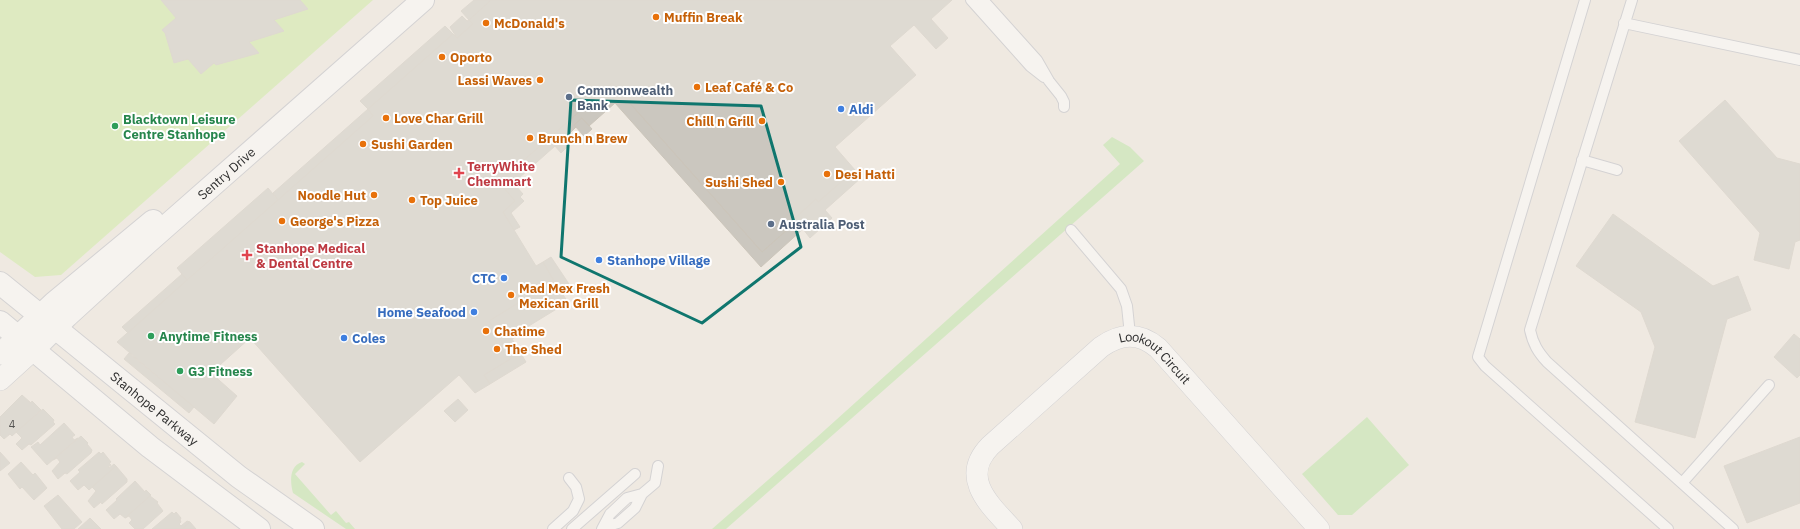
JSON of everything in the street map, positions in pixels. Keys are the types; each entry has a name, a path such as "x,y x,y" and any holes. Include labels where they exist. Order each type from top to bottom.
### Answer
{"street":[{"name":"Sentry Drive","path":"25,344 126,242 199,184 405,0"},
{"name":"Sentry Drive","path":"48,322 148,244 423,0"},
{"name":"Stanhope Parkway","path":"0,283 239,477 313,529"},
{"path":"0,322 150,447 259,529"},
{"name":"Lookout Circuit","path":"1012,529 980,490 977,471 982,456 990,446 1101,347 1116,338 1130,335 1143,337 1158,348 1319,529"},
{"path":"0,354 25,344"},
{"path":"0,380 25,344"}],"lane":[{"path":"971,0 1030,66 1049,81 1062,96 1064,107"},
{"path":"983,0 1037,60 1049,81"},
{"path":"1585,0 1478,357 1485,366 1668,529"},
{"path":"1632,0 1530,330 1538,353 1547,362 1733,529"},
{"path":"1624,23 1800,60"},
{"path":"1582,160 1617,170"},
{"path":"1071,230 1121,289 1127,306 1130,335"},
{"path":"1682,483 1769,386"},
{"path":"603,528 610,514 628,498 642,494 656,483 658,466"},
{"path":"572,529 635,474"},
{"path":"553,529 573,511 579,499 576,487 569,478"}],"highlighted area":[{"path":"571,100 761,106 801,247 702,323 561,257"}],"green space":[{"name":"Blacktown Leisure Centre Stanhope","path":"0,0 373,0 61,275 35,277 0,252"},
{"path":"1112,137 1130,147 1144,161 726,529 712,529 816,438 1120,164 1103,145"},
{"path":"1367,417 1409,465 1352,515 1338,515 1302,474"},
{"path":"302,462 305,464 295,474 331,515 336,511 346,523 349,522 355,529 346,529 293,493 291,479 293,471 298,464"}],"building":[{"path":"161,0 300,0 308,9 274,20 284,31 249,42 259,53 216,65 214,63 201,74 188,59 174,63 165,33 162,30 176,18"},
{"path":"474,0 491,0 469,20 461,11"},
{"path":"491,0 952,0 931,19 948,38 936,49 914,25 890,46 916,75 835,147 855,170 818,202 816,199 794,219 796,222 762,252 612,83 499,182 515,201 503,212 536,266 543,262 554,281 489,321 512,358 484,375 490,384 475,393 459,375 360,462 250,338 211,373 237,396 214,424 117,342 373,116 368,109 453,34 457,38 473,24 469,20"},
{"path":"462,16 473,24 457,38 450,27"},
{"path":"445,26 453,34 368,109 360,101"},
{"path":"612,83 762,252 796,222 794,219 816,199 818,202 855,170 862,177 825,210 832,218 810,238 803,229 761,267 615,103 589,126 582,118 574,125 576,127 568,135 573,141 561,153 555,146 510,186 512,188 515,185 523,194 520,197 524,201 511,213 520,227 514,230 503,212 515,201 499,182"},
{"path":"1725,100 1777,158 1800,164 1800,240 1795,242 1789,269 1754,260 1760,233 1679,141"},
{"path":"368,109 373,116 278,200 273,193"},
{"path":"582,118 592,129 584,136 574,125"},
{"path":"268,188 278,200 187,280 177,268"},
{"path":"1613,214 1713,286 1738,276 1751,310 1727,319 1695,438 1635,422 1655,347 1641,312 1576,266"},
{"path":"551,257 569,284 559,289 568,302 519,332 521,334 512,339 526,362 490,384 484,375 512,358 489,321 554,281 543,262"},
{"path":"182,274 187,280 128,333 122,327"},
{"path":"1794,334 1800,339 1800,375 1797,378 1774,357"},
{"path":"129,353 194,407 189,413 124,359"},
{"path":"22,395 31,403 32,401 41,410 12,436 10,434 4,439 0,435 0,417"},
{"path":"458,399 468,410 455,422 444,411"},
{"path":"43,409 54,420 53,422 55,424 31,445 29,444 22,450 16,444 22,438 16,432"},
{"path":"64,423 75,435 72,437 74,440 78,438 47,465 31,447 38,442 40,445"},
{"path":"81,436 88,443 87,444 92,450 91,453 67,474 65,473 58,479 52,471 60,462 57,458 53,460"},
{"path":"1800,437 1800,503 1747,523 1724,466"},
{"path":"0,452 10,463 0,471"},
{"path":"99,452 101,454 103,452 111,462 109,463 111,465 108,467 109,468 114,464 116,466 89,490 84,485 78,490 70,481 80,472 78,470"},
{"path":"21,462 33,475 35,473 47,488 34,500 22,487 20,489 8,474"},
{"path":"116,466 127,479 127,482 102,504 101,502 94,508 88,501 96,491 92,487"},
{"path":"135,481 145,492 146,490 151,495 125,518 120,514 114,519 106,510"},
{"path":"58,495 82,522 74,529 62,529 44,506"},
{"path":"150,496 158,502 157,503 163,511 143,529 135,529 129,523 132,520 129,516 125,518"},
{"path":"172,512 174,514 176,512 181,518 181,522 179,524 181,526 187,521 190,522 182,529 152,529"},
{"path":"90,518 101,529 78,529"},
{"path":"190,522 196,529 182,529"}],"place":[{"name":"Muffin Break","path":"656,17"},
{"name":"McDonald's","path":"486,23"},
{"name":"Oporto","path":"442,57"},
{"name":"Lassi Waves","path":"540,80"},
{"name":"Leaf Café & Co","path":"697,87"},
{"name":"Commonwealth Bank","path":"569,97"},
{"name":"Aldi","path":"841,109"},
{"name":"Love Char Grill","path":"386,118"},
{"name":"Chill n Grill","path":"762,121"},
{"name":"Blacktown Leisure Centre Stanhope","path":"115,126"},
{"name":"Brunch n Brew","path":"530,138"},
{"name":"Sushi Garden","path":"363,144"},
{"name":"TerryWhite Chemmart","path":"459,173"},
{"name":"Desi Hatti","path":"827,174"},
{"name":"Sushi Shed","path":"781,182"},
{"name":"Noodle Hut","path":"374,195"},
{"name":"Top Juice","path":"412,200"},
{"name":"George's Pizza","path":"282,221"},
{"name":"Australia Post","path":"771,224"},
{"name":"Stanhope Medical & Dental Centre","path":"247,255"},
{"name":"Stanhope Village","path":"599,260"},
{"name":"CTC","path":"504,278"},
{"name":"Mad Mex Fresh Mexican Grill","path":"511,295"},
{"name":"Home Seafood","path":"474,312"},
{"name":"Chatime","path":"486,331"},
{"name":"Anytime Fitness","path":"151,336"},
{"name":"Coles","path":"344,338"},
{"name":"The Shed","path":"497,349"},
{"name":"G3 Fitness","path":"180,371"}]}
